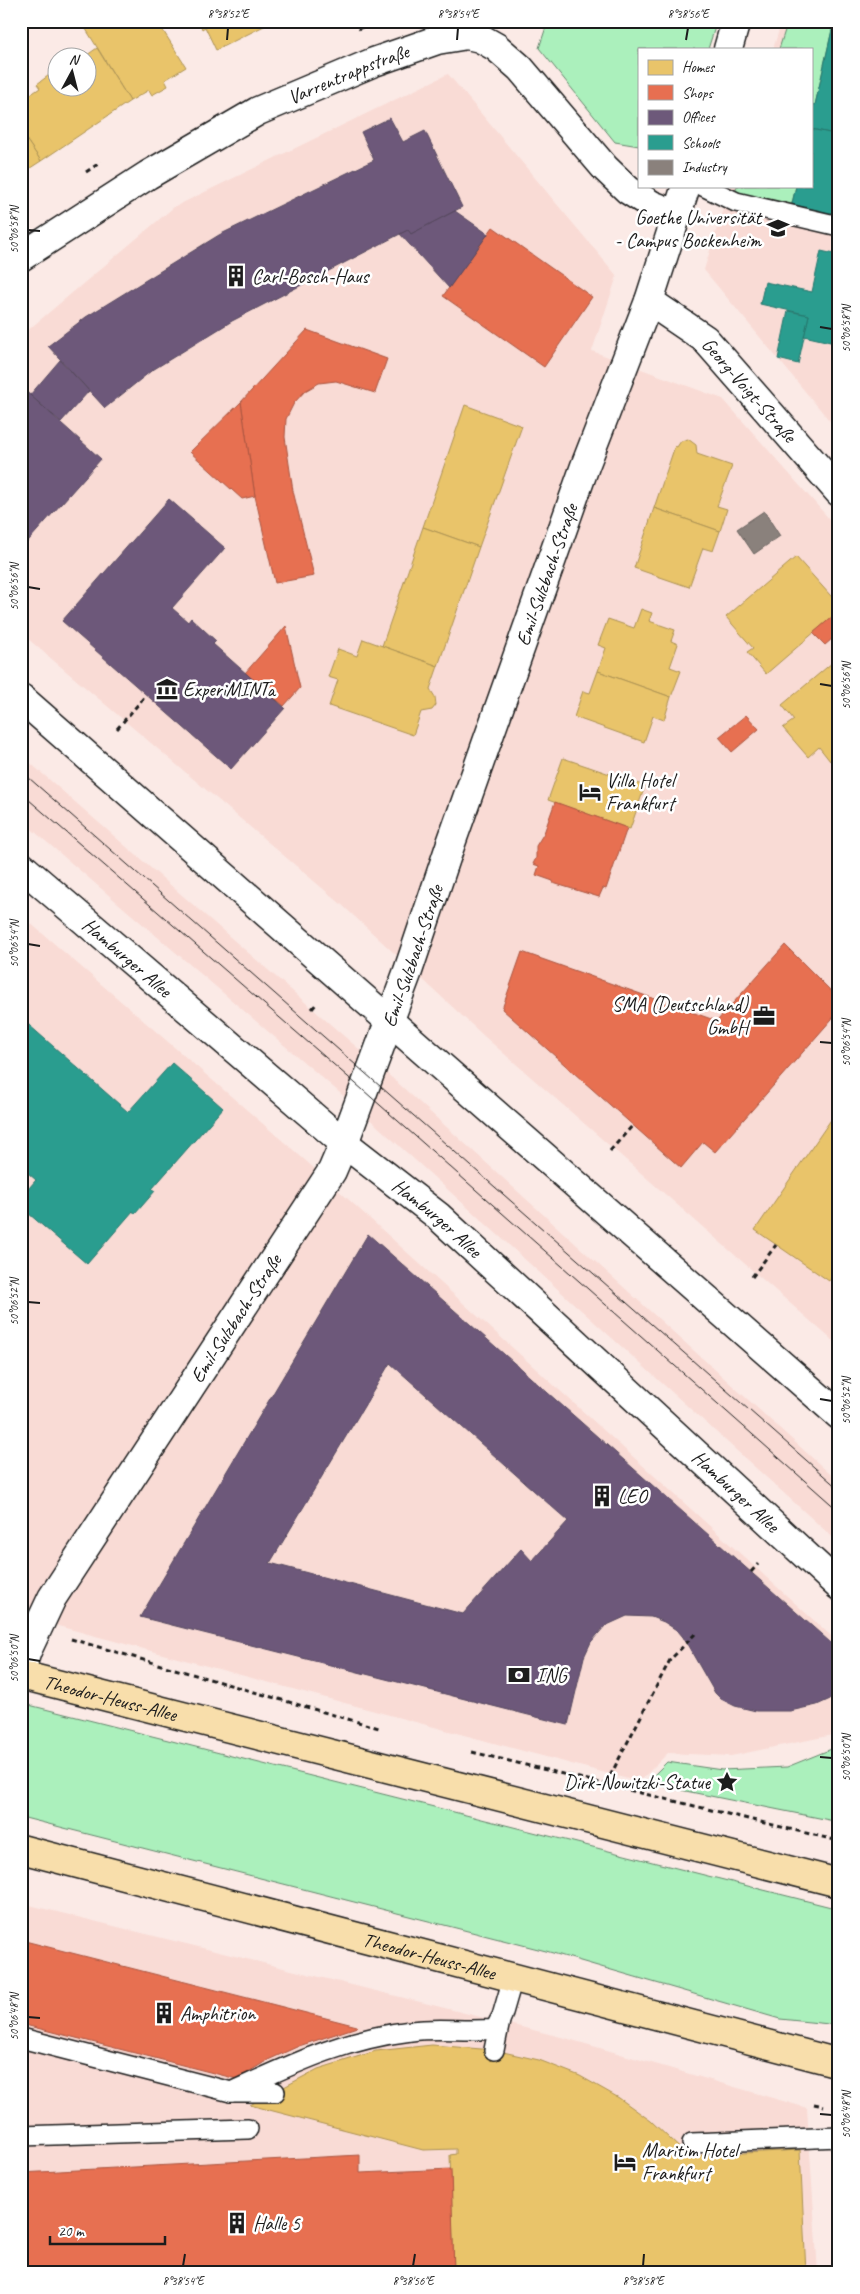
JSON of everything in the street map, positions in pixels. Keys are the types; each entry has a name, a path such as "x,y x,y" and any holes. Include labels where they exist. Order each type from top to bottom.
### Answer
{"main road":[{"name":"Theodor-Heuss-Allee","path":"21,1675 839,1883"},
{"name":"Theodor-Heuss-Allee","path":"21,1849 839,2063"}],"street":[{"path":"728,48 736,21"},
{"name":"Varrentrappstraße","path":"21,257 148,174 258,112 374,62 468,28 520,68 605,168 628,190 652,205 676,215"},
{"name":"Emil-Sulzbach-Straße","path":"21,1669 36,1629 52,1598 332,1171 389,1020 582,475 649,301 685,188"},
{"name":"Georg-Voigt-Straße","path":"649,301 705,339 839,492"},
{"path":"21,698 839,1415"},
{"name":"Hamburger Allee","path":"21,866 344,1143 438,1216 839,1586"}],"lane":[{"path":"707,188 736,202 839,226"},
{"path":"494,2050 500,2021 513,1978"},
{"path":"231,2092 291,2064 347,2043 414,2030 495,2028 500,2021"},
{"path":"21,2038 231,2092 275,2092"},
{"path":"21,2136 248,2129"},
{"path":"692,2143 839,2137"}],"path":[{"path":"117,729 146,695"},
{"path":"610,1151 633,1125"},
{"path":"752,1277 776,1245"},
{"path":"751,1572 758,1564"},
{"path":"36,1629 381,1729"},
{"path":"606,1784 670,1660 696,1634"},
{"path":"466,1750 839,1840"}],"shaded area":[{"name":"Goethe Universität - Campus Bockenheim","path":"782,21 839,21 839,432 704,270 729,188 812,188 812,48 773,48"},
{"path":"448,74 617,276 592,351 723,399 839,530 839,1346 485,1037 341,904 21,633 21,336 174,207"},
{"path":"21,755 399,1084 839,1482 839,1543 354,1105 21,820"},
{"path":"21,915 306,1161 839,1643 839,1731 828,1736 731,1756 668,1753 639,1782 21,1616"},
{"path":"21,1903 565,2038 807,2108 818,2273 21,2273"}],"green space":[{"path":"548,21 717,21 708,48 638,48 638,146 615,142 539,48"},
{"path":"788,21 834,21 815,105 812,104 812,48 779,48"},
{"path":"736,188 796,188 791,208 735,193"},
{"path":"21,1703 839,1909 839,2025 780,2019 546,1951 21,1817"},
{"path":"839,1746 839,1822 646,1783 667,1762 722,1770 787,1767"}],"building: Homes":[{"path":"81,21 157,21 186,67 165,80 168,86 152,95 149,90 130,101"},
{"path":"199,21 272,22 216,50 205,27 202,29"},
{"path":"98,50 130,101 41,161 21,132 21,101 40,88 37,84 48,76 48,98 98,98"},
{"path":"21,132 41,161 21,174"},
{"path":"465,405 522,426 479,547 423,527"},
{"path":"688,439 696,445 697,454 732,466 717,506 727,509 720,531 654,508 675,446 677,447 681,441"},
{"path":"654,508 720,531 713,551 703,548 689,587 634,568"},
{"path":"423,527 479,547 438,666 382,646"},
{"path":"796,557 839,605 839,611 766,674 747,652 753,648 726,617"},
{"path":"641,609 652,613 649,621 675,630 671,641 678,644 670,667 681,671 671,697 598,671 606,648 598,645 608,619 634,628"},
{"path":"363,639 438,666 430,689 435,697 436,705 432,710 421,712 413,735 329,706 338,680 328,677 338,649 357,656"},
{"path":"839,657 839,753 830,761 819,747 808,757 783,728 794,720 782,705"},
{"path":"598,671 671,697 664,720 653,716 644,742 574,717 583,691 590,693"},
{"path":"563,758 645,786 630,829 548,800"},
{"path":"839,1108 839,1266 829,1281 755,1230"},
{"name":"Maritim Hotel Frankfurt","path":"432,2045 494,2050 539,2060 580,2076 619,2098 651,2121 688,2156 800,2150 806,2273 454,2273 450,2155 456,2154 456,2149 423,2150 250,2105 318,2069 376,2051"}],"building: Shops":[{"path":"493,227 592,297 544,367 443,296"},
{"path":"307,330 387,359 375,393 336,381 319,383 305,391 294,403 286,419 285,437 293,491 314,576 275,583 255,496 241,402"},
{"path":"241,402 255,496 242,499 190,452"},
{"path":"839,611 839,633 825,645 813,633"},
{"path":"286,626 300,688 284,706 245,673"},
{"path":"746,715 759,729 732,752 719,737"},
{"path":"555,802 627,828 606,889 603,888 599,897 553,883 553,881 536,875 539,866 533,864 536,858 536,846 544,833"},
{"path":"785,945 839,999 839,1011 715,1152 703,1142 681,1168 502,1009 522,952 717,1021"},
{"name":"Amphitrion","path":"21,1940 357,2027 299,2046 268,2060 237,2079 21,2024"},
{"name":"Halle 5","path":"360,2155 360,2173 451,2169 454,2273 21,2273 21,2173"}],"building: Offices":[{"name":"Carl-Bosch-Haus","path":"390,118 403,142 425,131 462,207 411,234 408,230 232,321 151,371 105,408 48,346 86,317 219,235 374,160 361,132"},
{"path":"455,211 488,234 449,288 400,234 408,230 411,234"},
{"path":"60,360 89,391 61,422 30,395"},
{"path":"21,387 101,459 21,549"},
{"path":"169,499 225,548 172,608 188,622 191,618 216,641 213,644 285,708 231,769 62,621"},
{"name":"LEO","path":"368,1234 839,1650 839,1695 817,1705 790,1711 756,1711 735,1706 721,1699 715,1693 678,1631 664,1622 651,1617 627,1616 605,1626 591,1642 584,1657 568,1725 140,1617","holes":["390,1363 568,1521 532,1561 521,1549 463,1614 270,1563"]}],"building: Schools":[{"path":"834,21 839,21 839,135 812,129 812,104 815,105"},
{"path":"812,129 839,135 839,218 791,208 796,188 812,188"},
{"path":"821,251 839,255 839,344 804,336 809,315 760,304 765,282 812,292"},
{"path":"788,311 809,315 798,364 778,359"},
{"path":"21,1018 128,1112 172,1063 223,1108 152,1189 155,1191 135,1214 133,1211 87,1264 21,1207 21,1197 36,1180 21,1167"}],"building: Industry":[{"path":"764,511 780,536 754,554 737,529"}],"tram line":[{"path":"21,771 839,1489"},
{"path":"21,793 363,1090 839,1511"}],"place":[{"name":"Goethe Universität - Campus Bockenheim","path":"778,228"},
{"name":"Carl-Bosch-Haus","path":"236,276"},
{"name":"ExperiMINTa","path":"167,689"},
{"name":"Villa Hotel Frankfurt","path":"590,792"},
{"name":"SMA (Deutschland) GmbH","path":"764,1016"},
{"name":"LEO","path":"602,1496"},
{"name":"ING","path":"519,1675"},
{"name":"Dirk-Nowitzki-Statue","path":"727,1782"},
{"name":"Amphitrion","path":"164,2013"},
{"name":"Maritim Hotel Frankfurt","path":"625,2162"},
{"name":"Halle 5","path":"237,2223"}]}
